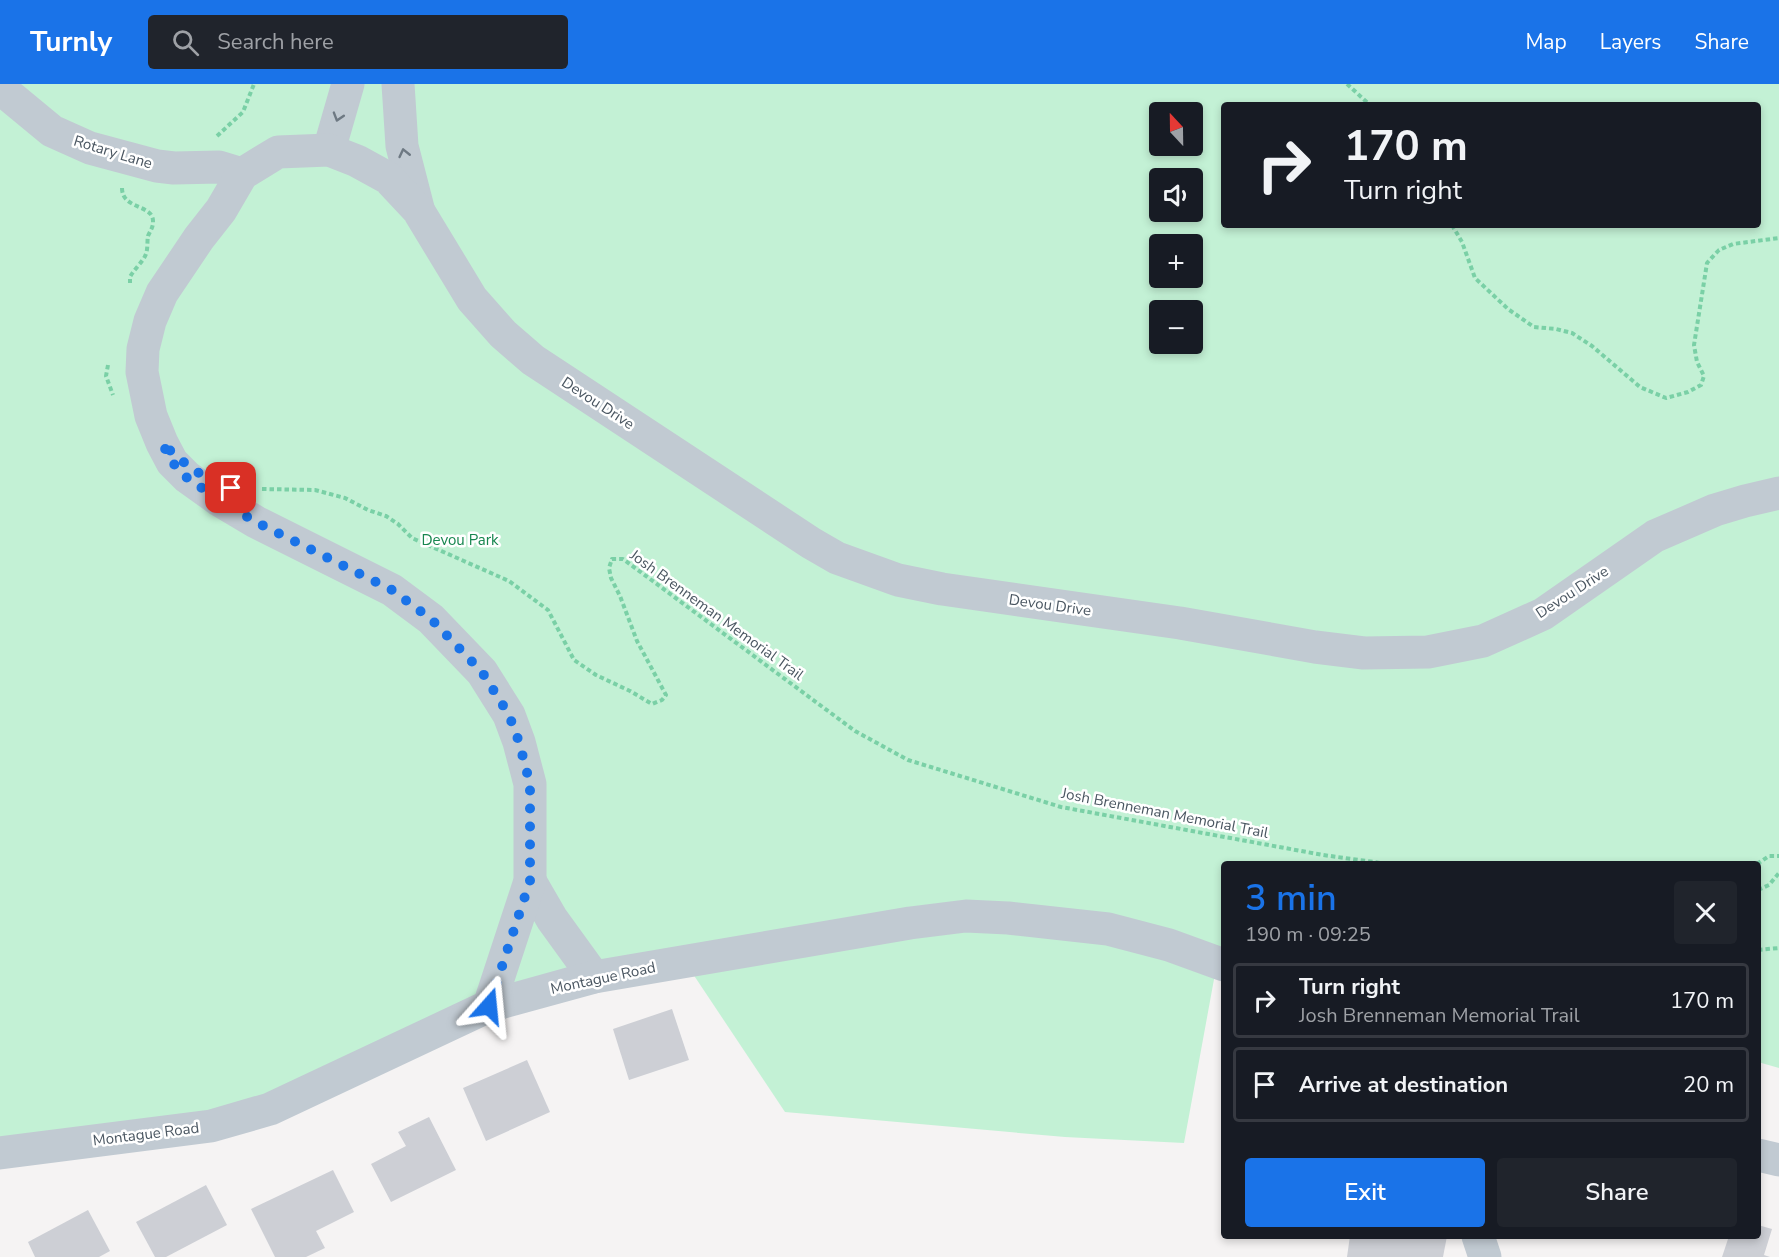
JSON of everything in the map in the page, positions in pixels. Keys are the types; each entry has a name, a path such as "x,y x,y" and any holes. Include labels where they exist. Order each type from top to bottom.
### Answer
{"street":[{"path":"348,84 328,150 278,152 242,174 221,210 162,293 150,321 143,349 142,372 151,416 162,443 172,462 186,477 256,522 392,590 431,619 482,672 509,715 530,784 530,881 489,1006"},
{"name":"Devou Drive","path":"398,84 402,146 418,210"},
{"name":"Rotary Lane","path":"0,88 52,131 90,148 157,166 219,167 242,174"},
{"name":"Devou Drive","path":"328,150 357,161 388,178 418,210 472,299 503,334 533,360 811,543 837,558 898,580 942,590 1180,623 1315,647 1364,653 1428,652 1483,641 1544,614 1655,536 1715,510 1779,493"},
{"path":"530,881 552,919 594,977"},
{"name":"Montague Road","path":"0,1153 211,1126 270,1109 489,1006 594,977 910,923 966,916 1008,918 1108,929 1168,945 1221,964"},
{"path":"1761,1156 1779,1161"},
{"path":"1479,1239 1485,1257"}],"path":[{"path":"210,140 220,134 243,112 254,84"},
{"path":"1347,84 1367,102"},
{"path":"129,291 130,277 146,255 153,220 146,211 126,201 122,196 121,188 127,180 157,166"},
{"path":"1454,228 1462,243 1474,278 1508,309 1534,327 1572,333 1592,346 1640,387 1666,398 1688,392 1701,385 1704,376 1697,362 1694,345 1707,263 1719,250 1733,244 1779,238"},
{"path":"108,365 106,376 110,391 116,400"},
{"name":"Josh Brenneman Memorial Trail","path":"257,490 269,488 315,490 345,498 386,516 412,538 509,581 548,610 574,660 596,675 652,704 662,700 666,695 637,641 611,578 609,568 612,559 623,559 855,731 908,760 1061,807 1366,861"},
{"path":"1761,861 1769,856 1779,856"},
{"path":"1761,888 1768,885 1779,873"},
{"path":"1761,950 1779,948"}],"green space":[{"name":"Devou Park","path":"0,84 1779,84 1779,1068 1761,1063 1761,861 1221,861 1221,964 1217,963 1184,1143 1065,1137 785,1112 685,962 594,977 270,1109 0,1153"}],"building":[{"path":"672,1009 689,1060 629,1080 613,1029"},
{"path":"527,1060 550,1112 486,1141 463,1088"},
{"path":"429,1117 456,1170 391,1202 371,1164 406,1146 398,1132"},
{"path":"333,1170 354,1212 316,1231 325,1248 306,1257 275,1257 251,1209"},
{"path":"206,1185 227,1225 166,1257 155,1257 136,1222"},
{"path":"88,1210 110,1251 99,1257 35,1257 28,1242"},
{"path":"1761,1226 1772,1229 1764,1255 1770,1257 1722,1257 1728,1239 1761,1239"},
{"path":"1350,1239 1446,1239 1443,1257 1347,1257"}],"route":[{"path":"231,488 219,485 186,465 162,443 172,462 186,477 219,500 256,522 392,590 431,619 482,672 509,715 530,784 530,881 489,1006"}]}
